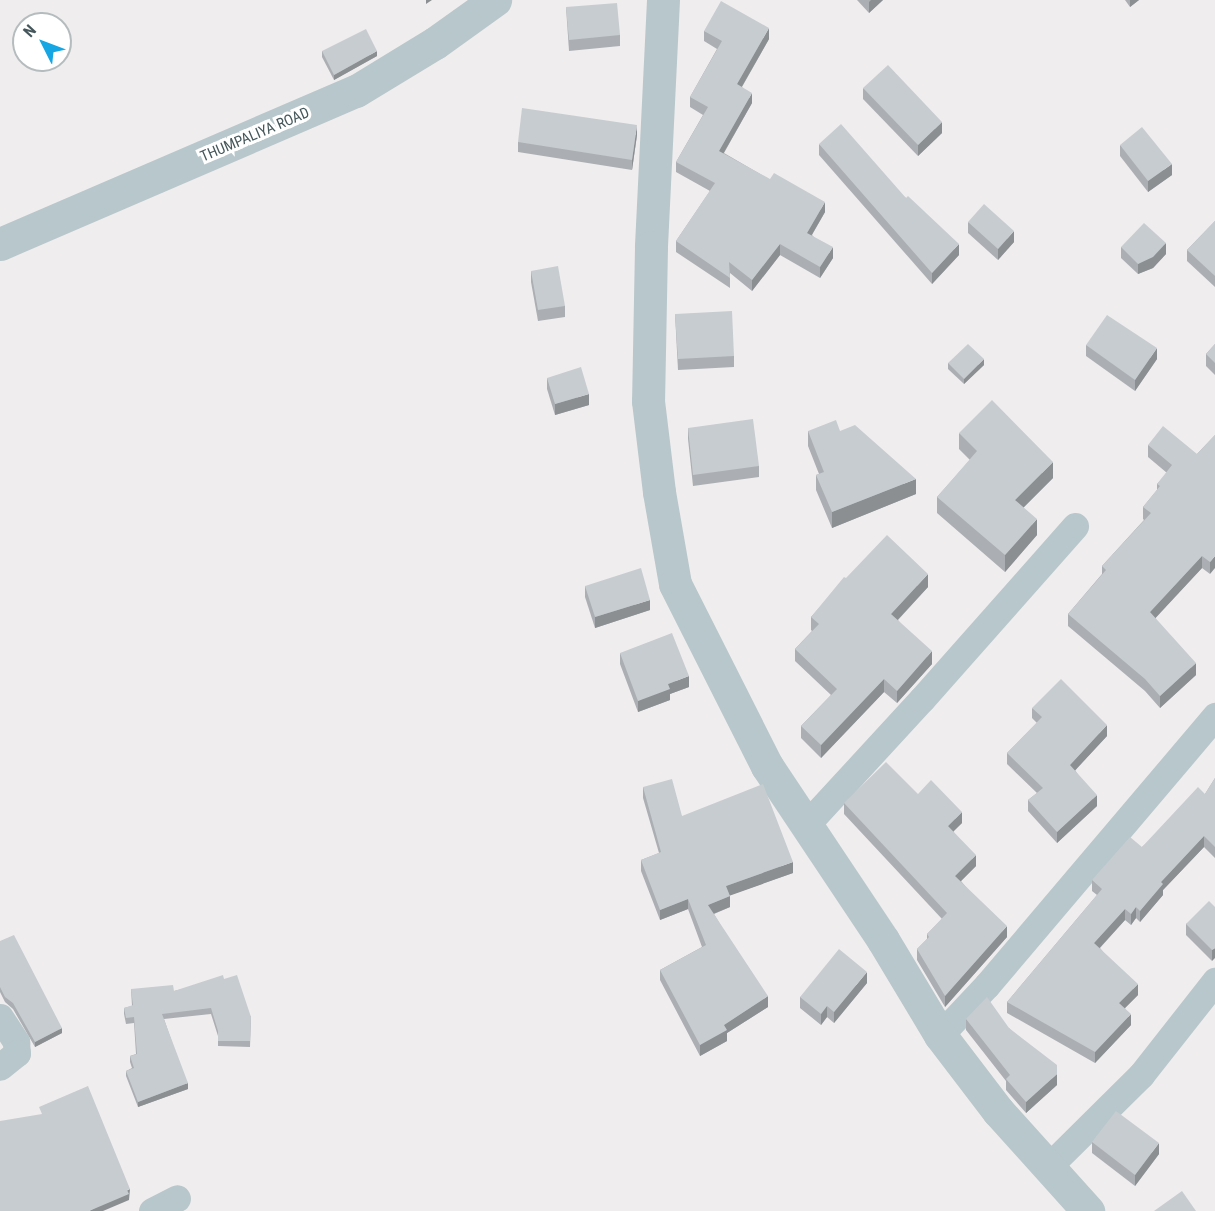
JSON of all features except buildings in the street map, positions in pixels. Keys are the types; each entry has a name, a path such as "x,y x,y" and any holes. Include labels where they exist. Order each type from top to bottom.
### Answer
{"street":[{"name":"THUMPALIYA ROAD","path":"0,244 356,91 435,43 495,0"},
{"path":"663,0 651,247 648,401 675,584 767,766 883,940 940,1035 998,1111 1088,1211"},
{"path":"806,825 922,699 1075,526"},
{"path":"940,1035 987,985 1215,716"},
{"path":"1048,1167 1142,1076 1215,981"},
{"path":"0,1017 16,1042 17,1053 0,1067"},
{"path":"152,1211 177,1198"}]}
